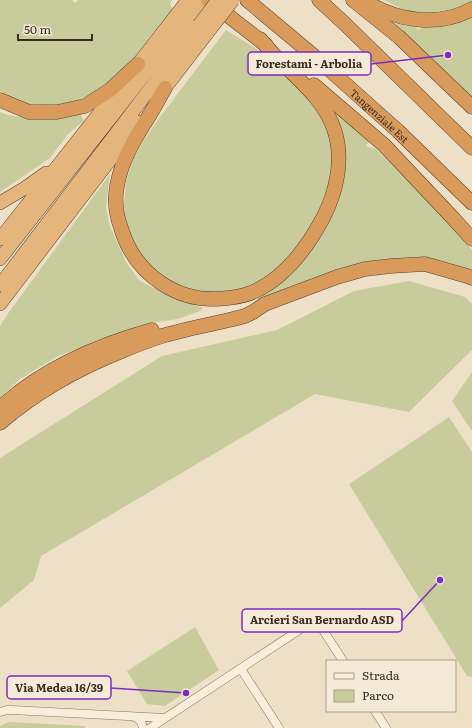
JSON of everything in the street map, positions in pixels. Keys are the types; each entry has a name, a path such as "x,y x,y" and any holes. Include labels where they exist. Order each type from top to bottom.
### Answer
{"highway":[{"path":"0,285 193,17 203,0"},
{"path":"208,0 260,39 384,146 452,216 472,239"},
{"path":"0,100 30,112 57,112 85,106 110,90 193,17 218,0"},
{"path":"0,259 193,17 233,0"},
{"name":"Tangenziale Est","path":"247,0 320,61 398,131 472,203"},
{"path":"319,0 472,148"},
{"path":"353,0 399,37 472,107"},
{"path":"363,0 399,17 418,20 438,20 472,9"},
{"path":"193,17 165,88 136,137 122,166 118,180 116,207 123,235 136,259 155,279 168,287 194,298 222,299 236,297 251,293 276,279 294,262 318,228 326,212 337,180 338,153 334,130 324,108 304,83 278,59 260,39"},
{"path":"0,239 138,64"},
{"path":"0,304 165,88"},
{"path":"0,203 42,176 66,156"},
{"path":"0,314 45,255 72,210"},
{"path":"0,408 21,391 55,369 89,352 112,343 151,331 266,304 337,277 365,269 425,264 472,278"},
{"path":"0,423 55,383 96,362 160,337 245,316 266,304"}],"street":[{"path":"150,728 316,619 342,660"},
{"path":"241,669 278,728"},
{"path":"0,712 12,710 165,718"},
{"path":"376,712 386,728"},
{"path":"134,717 139,719 143,728"}],"green space":[{"path":"0,0 72,0 75,3 79,0 172,0 170,4 173,9 151,35 128,67 98,92 70,103 47,105 28,104 9,98 0,91"},
{"path":"384,0 472,0 472,4 463,10 416,16"},
{"path":"382,16 406,23 419,30 424,26 472,16 472,102"},
{"path":"226,30 255,48 290,76 311,97 326,123 332,144 334,171 324,199 307,236 278,267 253,285 236,292 216,294 183,290 149,266 125,228 124,204 126,181 134,158 144,140"},
{"path":"328,103 369,142 366,146 377,150 421,194 472,250 472,275 426,261 258,300 256,297 337,202"},
{"path":"79,111 84,121 68,134 50,158 0,192 0,112 8,115 28,117"},
{"path":"110,174 106,206 109,224 127,264 140,281 172,297 203,308 200,311 178,319 151,323 58,356 20,379 0,398 0,326"},
{"path":"409,281 465,297 472,304 472,350 409,412 315,394 41,556 34,580 0,608 0,458 162,356 277,330 354,291"},
{"path":"472,372 472,431 452,401"},
{"path":"449,417 472,452 472,677 467,676 349,484"},
{"path":"195,627 219,670 165,706 147,704 127,671"},
{"path":"10,722 85,726 85,728 0,728 0,726"}],"place":[{"name":"Forestami - Arbolia","path":"448,55"},
{"name":"Arcieri San Bernardo ASD","path":"440,580"},
{"name":"Via Medea 16/39","path":"186,693"}]}
